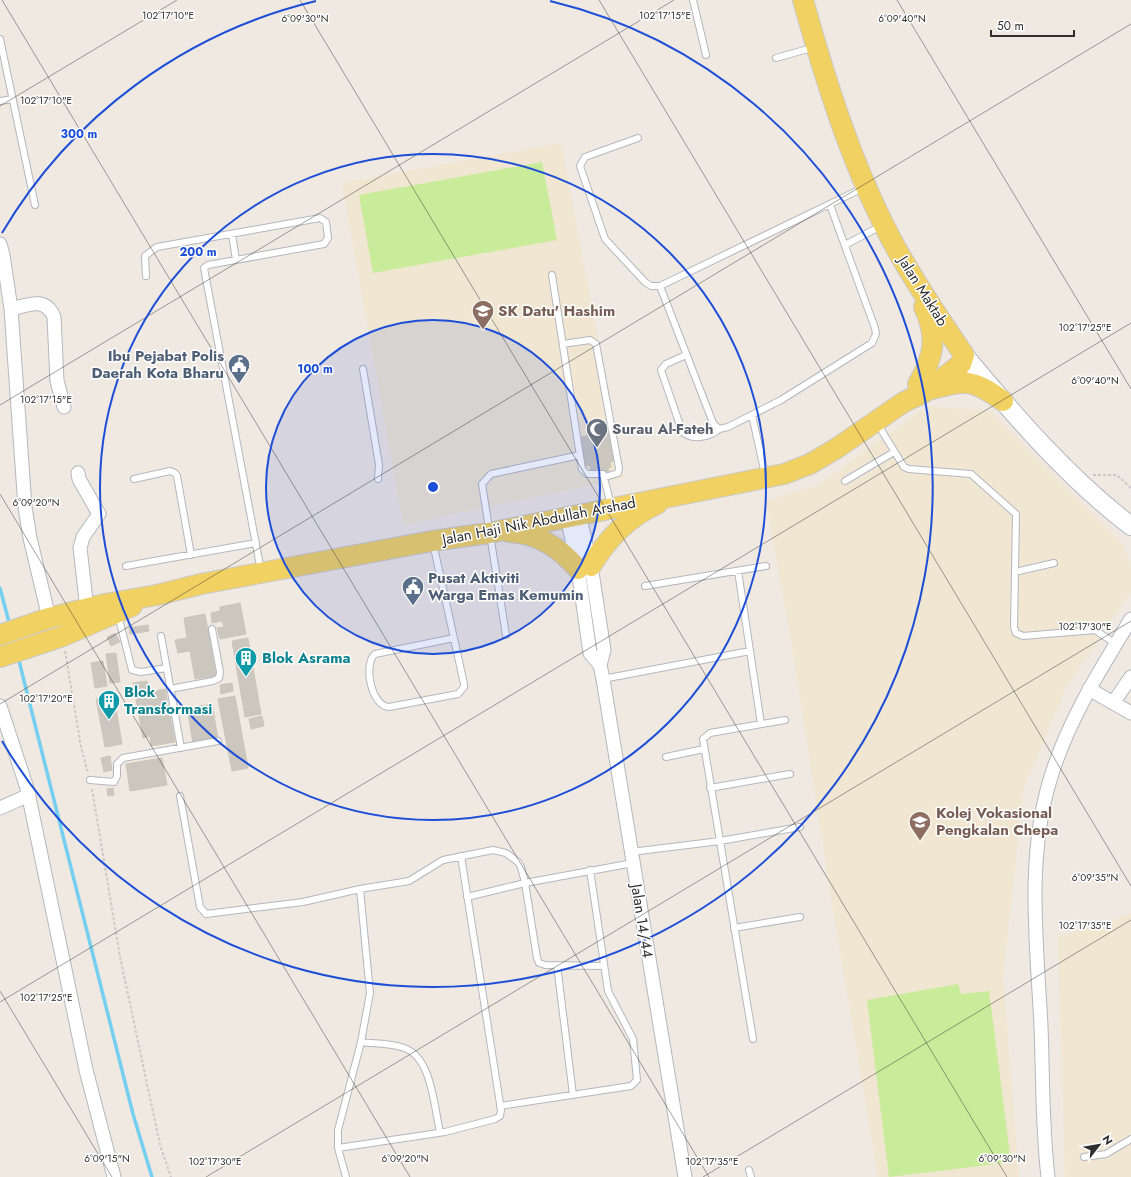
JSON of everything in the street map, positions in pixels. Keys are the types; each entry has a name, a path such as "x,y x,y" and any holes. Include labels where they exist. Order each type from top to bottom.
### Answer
{"main road":[{"name":"Jalan Maktab","path":"803,0 841,124 866,186 897,251 964,355"},
{"path":"897,251 928,317 932,332 931,357 921,388 964,382 986,388 1003,401"},
{"name":"Jalan Haji Nik Abdullah Arshad","path":"0,635 45,619 105,604 157,595 201,584 432,541 489,532 784,474 810,464 837,448 904,402 921,388 961,364 964,355"},
{"path":"489,532 514,532 538,538 584,567 613,535 632,518 654,505 691,493"},
{"name":"Jalan Haji Nik Abdullah Arshad","path":"0,657 56,639 157,595"}],"street":[{"path":"0,244 11,309 25,507 45,619"},
{"path":"11,309 35,304 45,304 51,309 54,317 57,381 64,407"},
{"name":"Jalan Maktab","path":"964,355 1003,401 1055,458 1131,526"},
{"path":"78,473 82,484 99,514 83,537 80,548 87,609"},
{"name":"Jalan 14/44","path":"573,515 584,567 590,653 600,665 603,679 685,1177"},
{"path":"1048,1177 1035,904 1040,829 1049,780 1066,734 1089,690 1131,619"},
{"path":"1113,703 1131,677"},
{"path":"1089,690 1131,713"},
{"path":"0,706 29,795 86,1070 114,1177"},
{"path":"0,808 29,795"}],"lane":[{"path":"693,0 706,55"},
{"path":"0,39 35,205"},
{"path":"776,58 816,46"},
{"path":"0,101 13,99"},
{"path":"638,138 585,157 580,166 605,239 645,282 651,286 660,286 830,205 866,186"},
{"path":"686,355 666,364 661,370 682,431 685,435 696,438 712,435 719,429 728,427 752,416 794,392 872,343 875,339 875,328 846,245 830,205"},
{"path":"146,276 145,256 155,248 320,218 326,222 328,238 324,244 208,265 205,266 204,271 262,572"},
{"path":"846,245 884,224"},
{"path":"232,234 236,260"},
{"path":"552,275 580,455 584,472 590,475 601,473 605,477 612,507"},
{"path":"660,286 713,423 719,429"},
{"path":"563,344 590,340 596,344 619,468 618,473 605,477"},
{"path":"363,369 380,464 378,479"},
{"path":"752,416 766,478"},
{"path":"876,421 894,452 906,468 971,474 1014,512 1017,519 1014,627 1016,633 1023,636 1095,630 1116,644"},
{"path":"845,481 894,452"},
{"path":"506,635 481,487 486,477 491,474 580,455"},
{"path":"134,479 170,471 175,472 177,476 191,555"},
{"path":"432,541 454,638 464,684 461,692 390,706 384,706 375,697 368,666 375,654 454,638"},
{"path":"126,566 256,544"},
{"path":"1016,572 1054,563"},
{"path":"645,586 766,566"},
{"path":"738,571 762,724"},
{"path":"117,613 132,670 141,672 167,668"},
{"path":"170,689 213,681 218,678 220,672 212,629"},
{"path":"161,636 181,748"},
{"path":"603,679 750,651"},
{"path":"753,1040 703,739 707,734 785,720"},
{"path":"90,780 111,783 114,782 118,776 116,764 123,758 218,742"},
{"path":"666,757 704,749"},
{"path":"710,788 790,774"},
{"path":"180,796 200,908 204,913 210,914 303,902 360,889 412,880 439,862 493,850 506,853 522,867 538,961 542,964 604,966"},
{"path":"467,897 525,883 590,870 632,858 720,841 800,828"},
{"path":"338,1148 440,1132 495,1119 500,1116 500,1106 461,856"},
{"path":"500,1106 630,1086 637,1080 633,1038 609,993 590,870"},
{"path":"346,1177 338,1148 338,1130 361,1042 370,993 360,889"},
{"path":"734,928 800,917"},
{"path":"557,965 573,1095"},
{"path":"361,1042 405,1048 417,1055 427,1073 440,1132"},
{"path":"1084,1158 1106,1154 1131,1139"}],"path":[{"path":"1074,475 1117,475 1131,488"},
{"path":"56,639 90,780 120,957 160,1145 171,1177"}],"shaded area":[{"name":"SK Datu' Hashim","path":"561,143 624,478 403,525 342,183"},
{"name":"Kolej Vokasional Pengkalan Chepa","path":"927,406 990,411 1121,542 1131,563 1131,592 1067,686 1024,787 1003,977 1019,1177 878,1177 831,897 791,640 766,501 818,485"},
{"path":"1131,914 1131,1177 1065,1177 1058,937"}],"green space":[{"path":"542,162 557,240 373,273 359,195"},
{"path":"958,984 961,994 989,991 1011,1162 889,1177 867,1000"}],"building":[{"name":"Surau Al-Fateh","path":"598,431 599,434 608,432 614,460 610,463 611,467 608,468 609,471 597,473 596,471 591,471 590,465 585,466 579,438"},
{"path":"240,603 246,634 220,639 217,628 224,627 222,621 212,623 211,613 220,611 220,607"},
{"path":"205,614 216,676 195,679 190,651 178,653 175,640 187,638 184,618"},
{"path":"148,625 149,631 130,634 129,628"},
{"path":"115,633 120,642 111,646 107,637"},
{"name":"Blok Asrama","path":"248,638 261,714 245,717 232,641"},
{"path":"116,653 120,682 110,683 106,654"},
{"path":"103,661 107,686 95,688 91,663"},
{"path":"147,681 149,692 165,689 175,742 151,746 150,736 143,738 133,683"},
{"path":"232,683 233,691 221,694 220,685"},
{"name":"Blok Transformasi","path":"114,696 122,744 105,747 96,699"},
{"path":"235,696 248,768 232,771 218,699"},
{"path":"212,704 218,739 193,743 187,708"},
{"path":"262,716 264,726 251,729 249,719"},
{"path":"110,756 112,770 104,772 101,758"},
{"path":"162,758 167,785 130,791 126,764"},
{"path":"113,788 114,795 108,796 107,789"}],"waterway":[{"path":"0,588 10,626"},
{"path":"18,657 133,1114 152,1177"}],"place":[{"name":"SK Datu' Hashim","path":"483,330"},
{"name":"Ibu Pejabat Polis Daerah Kota Bharu","path":"239,384"},
{"name":"Surau Al-Fateh","path":"597,448"},
{"name":"Pusat Aktiviti Warga Emas Kemumin","path":"413,606"},
{"name":"Blok Asrama","path":"246,678"},
{"name":"Blok Transformasi","path":"109,720"},
{"name":"Kolej Vokasional Pengkalan Chepa","path":"920,842"}]}
